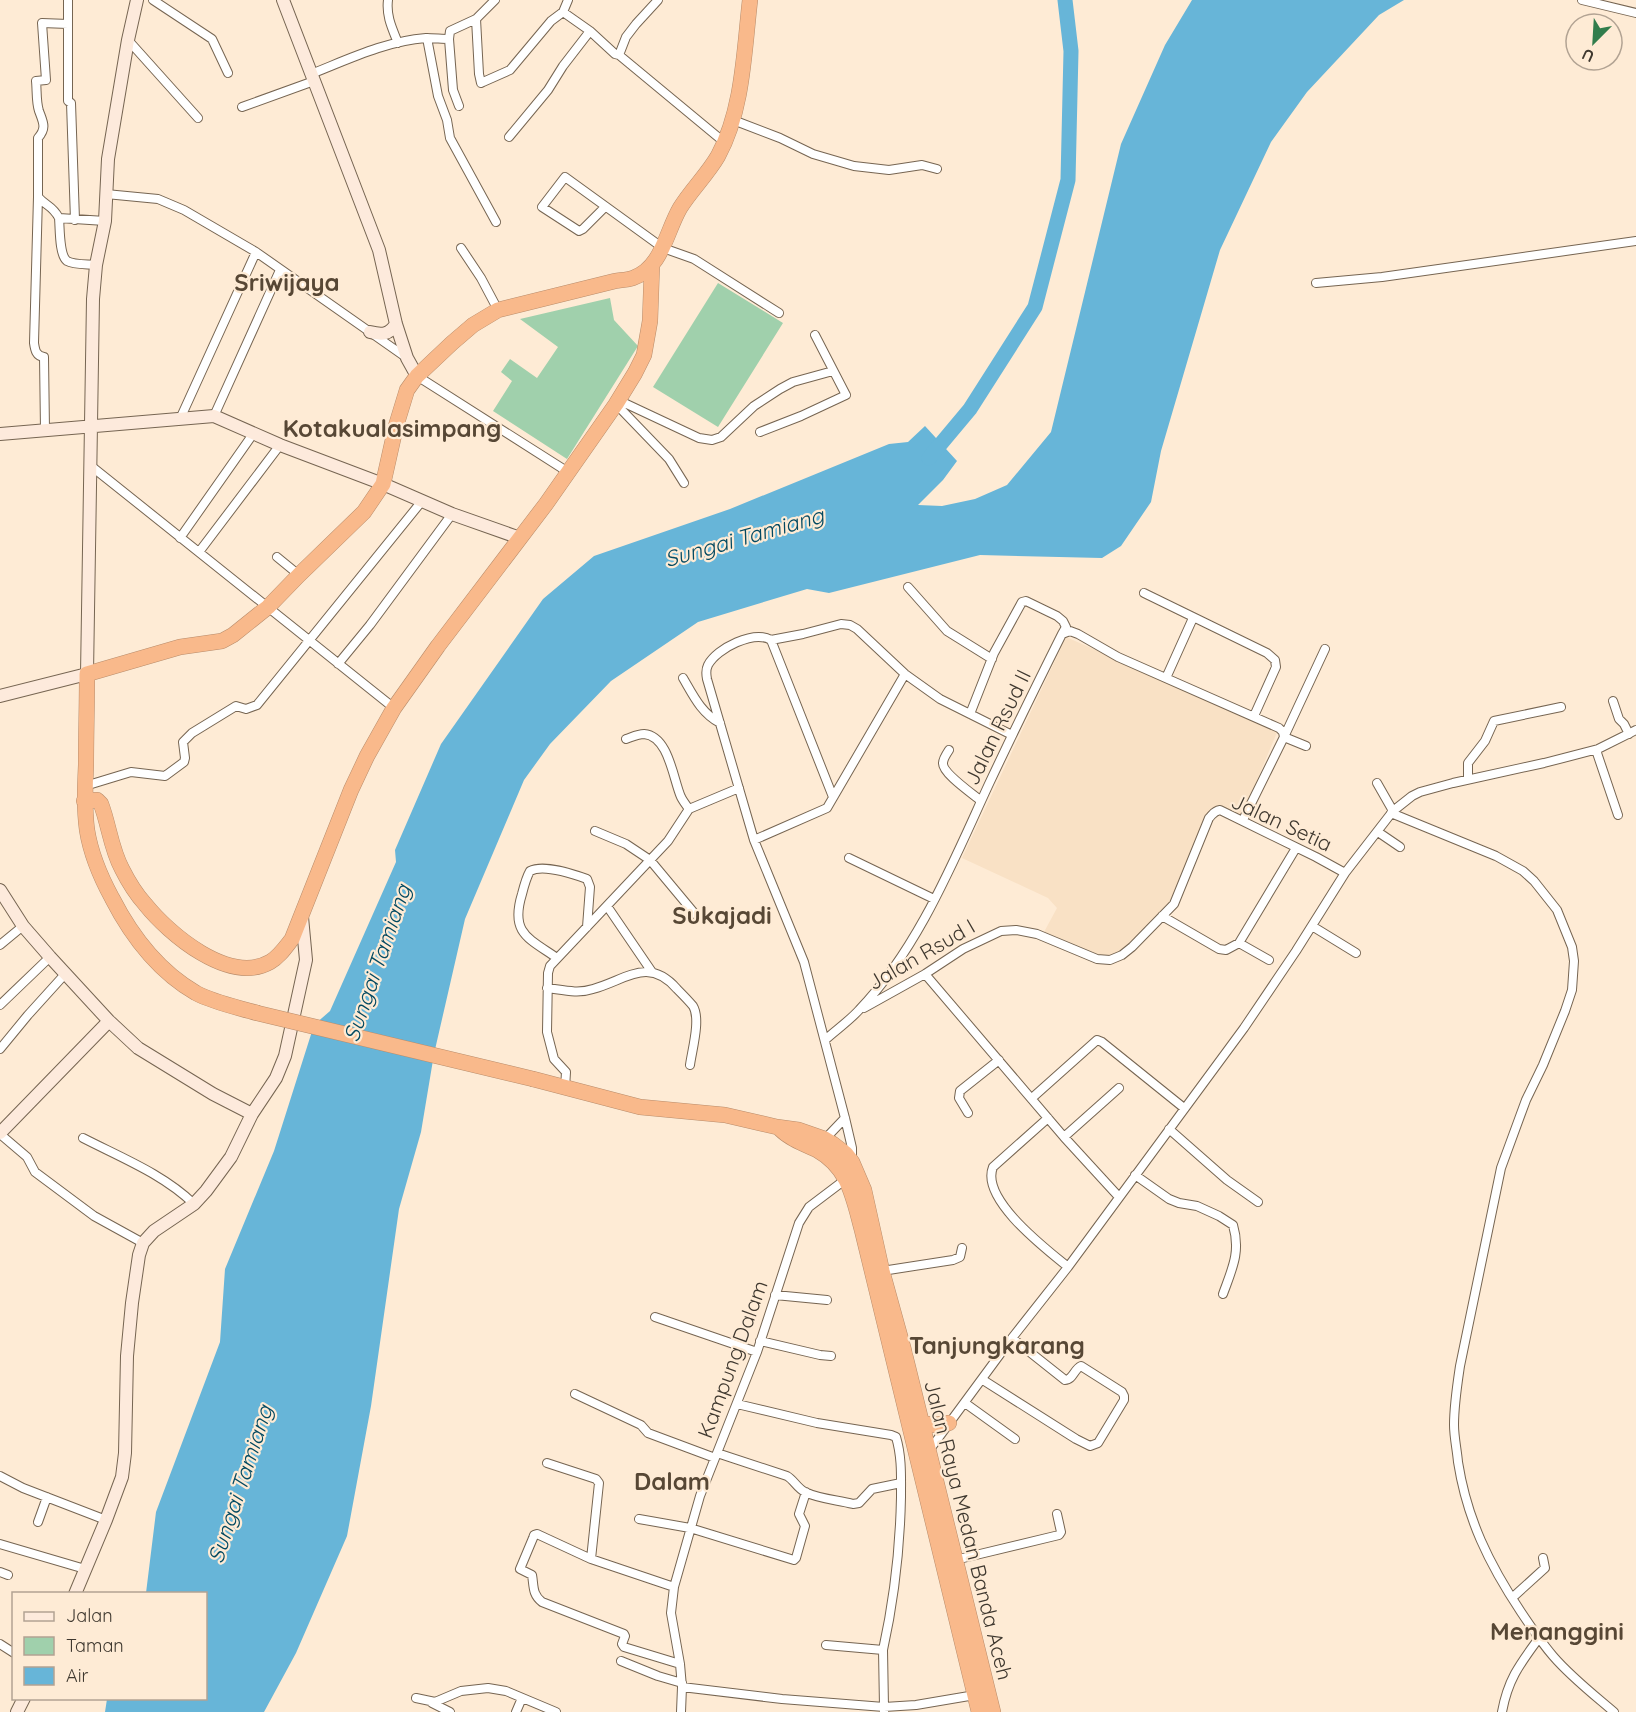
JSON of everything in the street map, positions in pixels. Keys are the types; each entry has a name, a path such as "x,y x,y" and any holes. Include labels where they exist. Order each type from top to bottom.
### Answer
{"highway":[{"path":"87,674 180,647 222,640 233,635 268,607 364,513 383,484 407,390 417,376 473,325 498,310 634,278 652,265 663,248 680,208 717,157 733,120 750,0"},
{"path":"85,793 101,804 113,849 144,903 183,940 211,959 231,967 245,969 270,962 283,951 292,939 302,917 351,790 394,708 546,504 635,374 644,355 650,321 652,265"},
{"path":"634,278 651,291"},
{"name":"Jalan Raya Medan Banda Aceh","path":"87,674 85,793 87,831 92,856 122,917 139,943 165,970 196,992 257,1013 640,1107 725,1115 799,1130 825,1139 838,1147 852,1162 864,1190 979,1712"},
{"name":"Jalan Raya Medan Banda Aceh","path":"777,1127 789,1137 829,1158 846,1179 921,1423 922,1452 955,1560 993,1712"},
{"path":"921,1423 949,1424"}],"street":[{"path":"68,0 68,101 71,103 75,220"},
{"path":"0,696 87,674 93,299 96,265 105,220 108,159 137,0"},
{"path":"153,0 212,39 228,73"},
{"path":"284,0 379,250 396,324 407,358 417,376 568,472"},
{"path":"388,0 389,22 398,43"},
{"path":"459,106 453,90 450,31 476,20 495,0"},
{"path":"476,20 481,83 510,70 550,21 563,12 568,0"},
{"path":"619,55 626,37 658,0"},
{"path":"1582,0 1636,13"},
{"path":"563,12 590,31 724,142"},
{"path":"45,430 44,357 39,356 34,344 38,138 44,128 43,117 38,108 36,81 46,80 42,22 68,24"},
{"path":"509,137 548,90 590,31"},
{"path":"242,107 313,78 376,48 428,38 449,39"},
{"path":"428,38 438,96 447,120 450,138 496,222"},
{"path":"128,40 198,118"},
{"path":"733,120 780,138 813,154 843,163 889,170 922,165 937,169"},
{"path":"605,207 579,231 543,209 542,206 564,176 663,248 694,259 779,313"},
{"path":"106,194 158,199 184,210 256,252 407,358"},
{"path":"38,197 51,206 59,218 62,253 65,259 69,262 96,265"},
{"path":"59,218 105,220"},
{"path":"1316,283 1382,277 1636,241"},
{"path":"461,248 481,278 498,310"},
{"path":"180,419 256,252"},
{"path":"214,416 280,270"},
{"path":"370,333 384,334 396,324"},
{"path":"760,432 844,397 846,394 814,335"},
{"path":"617,402 699,438 712,440 721,437 754,406 780,389 794,382 833,371"},
{"path":"617,402 669,459 684,483"},
{"path":"0,434 214,416 452,514 520,538"},
{"path":"180,538 254,434"},
{"path":"199,552 280,445"},
{"path":"91,466 394,708"},
{"path":"85,793 131,772 165,776 184,762 182,744 187,736 236,706 246,709 257,705 422,501"},
{"path":"338,664 370,625 452,514"},
{"path":"277,557 299,575"},
{"path":"908,587 947,631 992,659"},
{"path":"1144,593 1267,653 1275,660 1276,667 1254,716"},
{"path":"970,714 992,659 1007,628 1024,601 1061,619 1066,627 1062,634"},
{"path":"1166,678 1193,618"},
{"path":"852,1162 852,1148 845,1118 804,962 754,840 706,679 708,664 719,652 738,642 756,638 771,640 841,624 850,625 857,628 905,674 940,699 1012,735"},
{"path":"1062,634 1070,631 1078,634 1118,657 1279,728 1284,737"},
{"name":"Jalan Rsud II","path":"825,1040 859,1011 900,960 954,860 1062,634"},
{"path":"771,640 834,797"},
{"path":"1243,820 1325,649"},
{"path":"754,840 825,810 905,674"},
{"path":"683,678 703,710 720,723"},
{"path":"900,1455 922,1452 949,1424 983,1380 1244,1028 1345,873 1392,812 1420,792 1596,750 1633,732 1619,719 1613,701"},
{"path":"1468,779 1468,764 1485,741 1494,721 1561,707"},
{"path":"626,739 644,734 653,737 661,744 667,754 681,797 688,809"},
{"path":"1284,737 1306,746"},
{"path":"949,750 943,763 944,767 950,775 981,801"},
{"path":"1596,750 1618,815"},
{"path":"1377,783 1392,812 1496,856 1523,871 1557,910 1572,947 1574,961 1572,990 1543,1065 1526,1100 1501,1168 1463,1348 1455,1400 1454,1436 1469,1511 1492,1566 1554,1657 1584,1687 1614,1712"},
{"path":"565,1088 566,1072 554,1059 547,1032 550,966 673,836 688,809 739,788"},
{"name":"Jalan Setia","path":"1037,934 1092,958 1110,960 1122,955 1174,904 1209,818 1214,812 1220,810 1345,873"},
{"path":"595,831 627,844 650,860 695,914"},
{"path":"1378,832 1400,847"},
{"path":"1162,916 1219,949 1224,950 1239,943 1296,848"},
{"path":"849,858 934,899"},
{"path":"556,958 530,939 519,927 519,905 530,871 537,868 587,879 590,887 587,927"},
{"path":"0,890 23,926 50,957 109,1022 138,1048 213,1094 252,1114"},
{"path":"607,906 652,972"},
{"path":"75,1592 118,1489 123,1466 126,1367 137,1266 143,1243 161,1226 194,1204 207,1191 231,1157 252,1114 273,1084 285,1056 306,960 302,917"},
{"path":"0,945 23,926"},
{"path":"1312,926 1356,953"},
{"name":"Jalan Rsud I","path":"859,1011 992,934 1016,930 1037,934"},
{"path":"1239,943 1269,960"},
{"path":"0,1005 50,957"},
{"path":"548,988 575,992 593,990 633,973 652,972 669,980 692,1006 696,1014 690,1065"},
{"path":"0,1049 66,973"},
{"path":"925,974 1064,1137 1119,1197"},
{"path":"109,1022 0,1134 27,1157 35,1172 94,1216 143,1243"},
{"path":"1032,1098 1097,1040 1184,1108"},
{"path":"968,1113 959,1098 960,1091 999,1060"},
{"path":"1064,1137 1119,1088"},
{"path":"825,1139 845,1118"},
{"path":"1048,1118 993,1167 990,1177 1001,1202 1015,1220 1068,1267"},
{"path":"1169,1129 1227,1180 1258,1202"},
{"path":"84,1138 153,1173 178,1189 194,1204"},
{"path":"1135,1175 1174,1202 1197,1206 1233,1225 1237,1252 1223,1294"},
{"name":"Kampung Dalam","path":"681,1712 682,1685 671,1606 690,1528 700,1496 758,1352 799,1223 806,1210 846,1179"},
{"path":"882,1271 953,1260 960,1257 962,1248"},
{"path":"775,1295 827,1300"},
{"path":"656,1317 758,1352"},
{"path":"983,1380 1076,1439 1090,1446 1098,1443 1124,1400 1122,1392 1081,1366 1065,1380 1012,1338"},
{"path":"760,1341 831,1356"},
{"path":"575,1394 641,1425 648,1433 716,1456 787,1476 796,1486 806,1492 855,1504 872,1490 901,1483"},
{"path":"965,1403 1016,1439"},
{"path":"737,1404 817,1423 896,1437 900,1455 901,1483 899,1536 892,1609 883,1650 884,1709"},
{"path":"547,1462 596,1479 599,1483 591,1559"},
{"path":"0,1476 23,1488 106,1520"},
{"path":"639,1519 690,1528 794,1560 805,1526 799,1512 806,1492"},
{"path":"38,1522 47,1497"},
{"path":"955,1560 1059,1535 1061,1532 1057,1514"},
{"path":"674,1587 591,1559 536,1534 520,1570 532,1575 533,1590 542,1602 624,1634 626,1636 622,1644 624,1647 680,1664"},
{"path":"0,1544 85,1569"},
{"path":"1512,1598 1545,1568 1543,1558"},
{"path":"1502,1712 1514,1673 1539,1638"},
{"path":"826,1645 883,1650"},
{"path":"621,1661 682,1685 782,1699 884,1709 975,1695"},
{"path":"431,1702 437,1702 461,1691 480,1688 498,1689 556,1712"},
{"path":"416,1698 431,1702 450,1712"},
{"path":"516,1712 522,1698"}],"shaded area":[{"path":"1066,637 1278,730 1242,816 1212,807 1170,904 1120,954 1104,957 1044,932 1057,908 1048,898 962,858"}],"green space":[{"path":"718,283 783,323 718,427 653,387"},
{"path":"610,298 614,320 638,346 567,459 493,411 512,381 501,372 510,359 537,378 558,347 520,319"}],"water":[{"name":"Sungai Tamiang","path":"1192,0 1404,0 1379,15 1307,92 1271,142 1220,250 1161,451 1151,502 1121,546 1102,558 980,555 829,593 807,589 698,622 611,681 550,744 524,780 465,919 434,1054 421,1132 399,1209 371,1406 347,1536 296,1653 264,1712 105,1712 107,1700 207,1700 207,1592 146,1592 156,1512 220,1342 225,1269 274,1151 314,1025 330,1011 396,862 395,850 441,744 543,599 594,556 730,509 889,444 908,442 925,426 957,461 943,480 918,505 942,506 975,499 1007,485 1051,432 1121,144 1165,45"}],"waterway":[{"path":"929,458 970,409 1035,307 1068,180 1071,51 1065,0"}],"district":[{"name":"Sriwijaya","path":"287,282"},
{"name":"Kotakualasimpang","path":"392,428"},
{"name":"Sukajadi","path":"722,915"},
{"name":"Tanjungkarang","path":"997,1345"},
{"name":"Dalam","path":"672,1481"},
{"name":"Menanggini","path":"1557,1631"}]}
